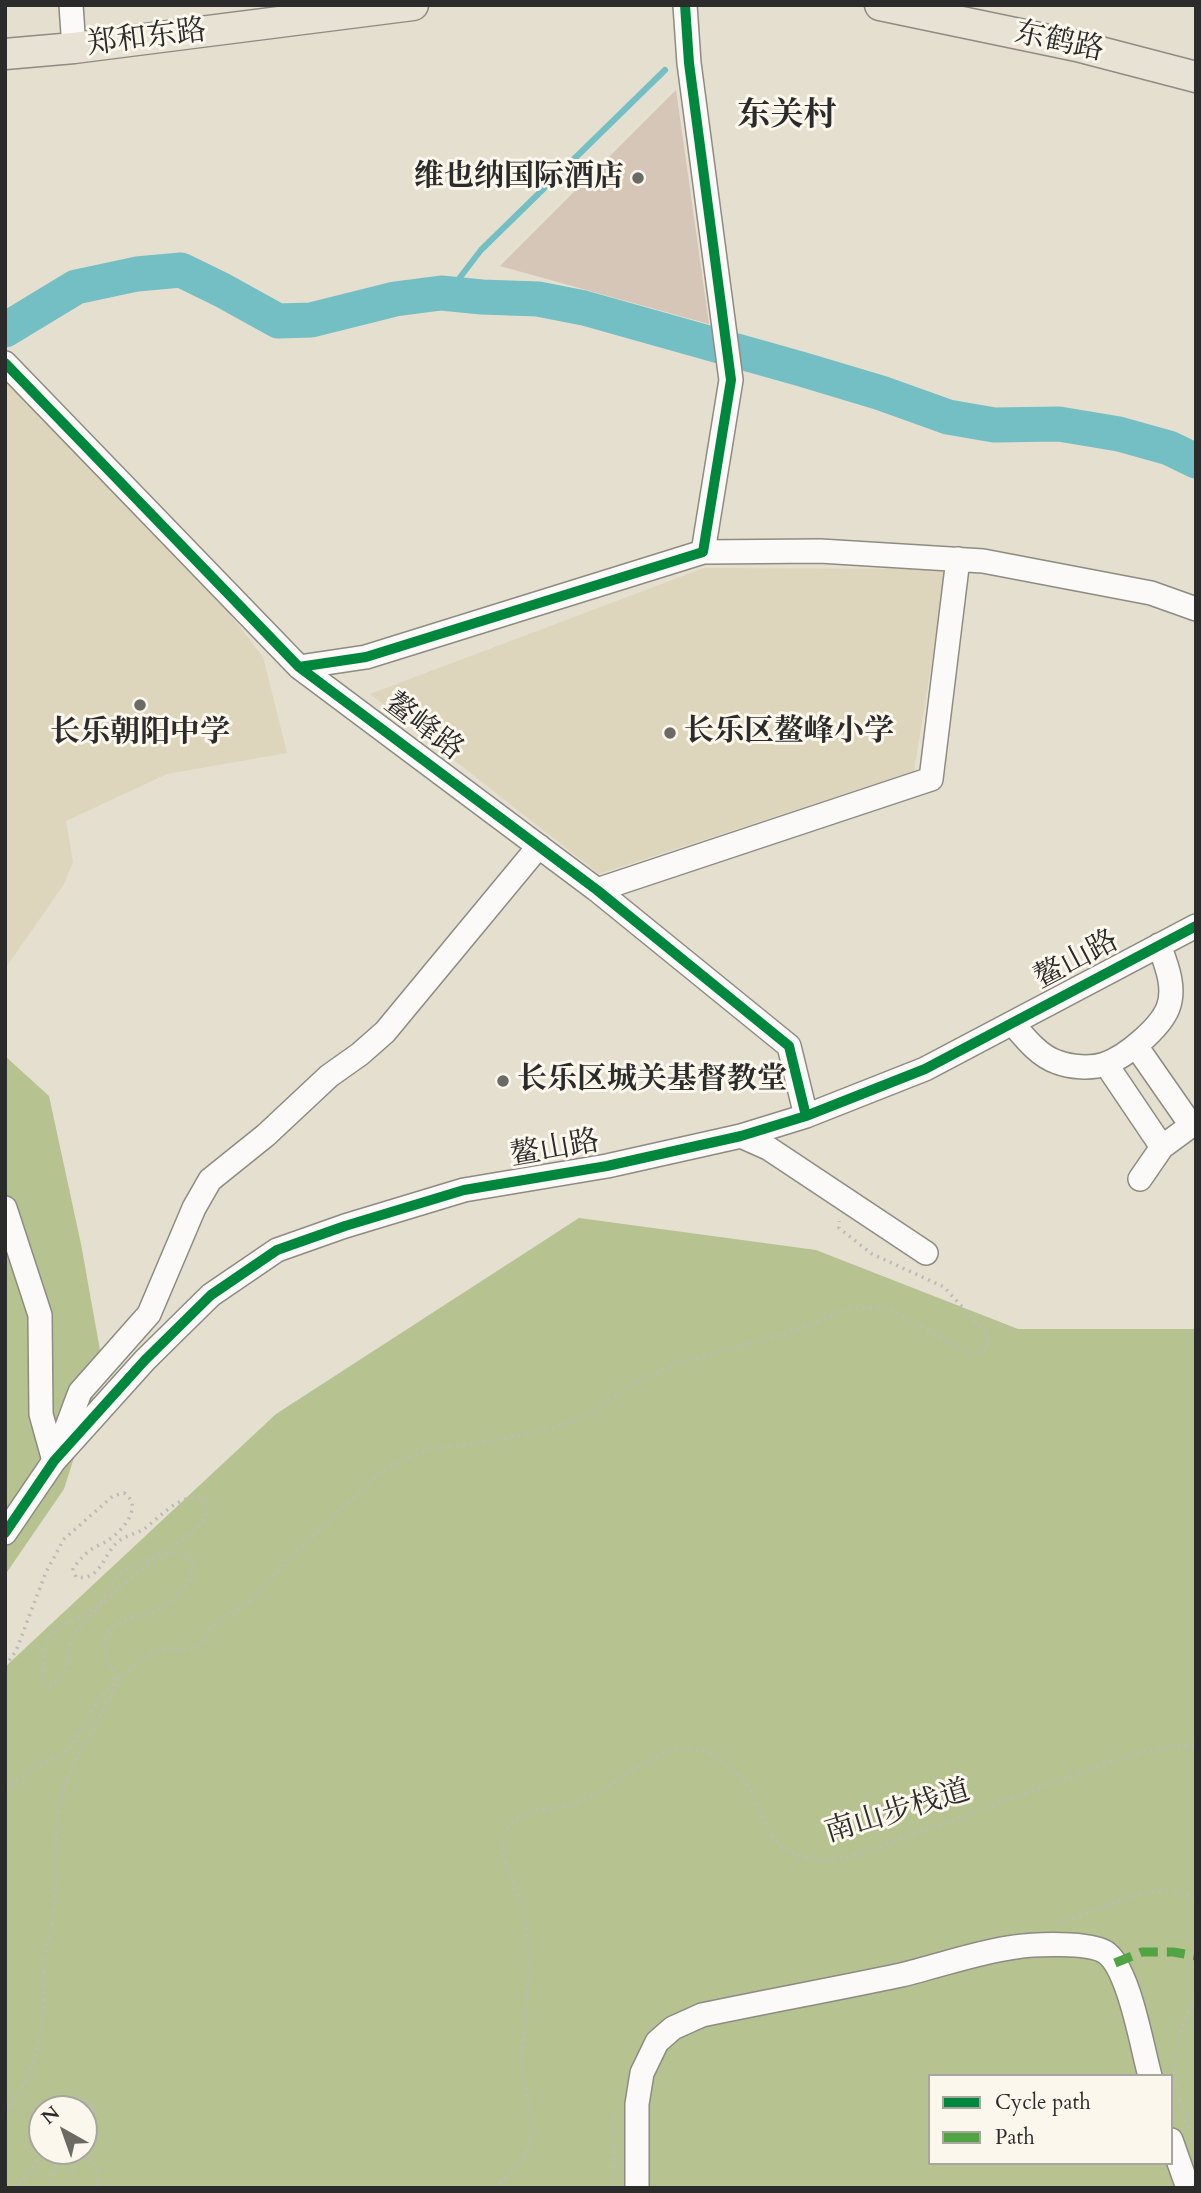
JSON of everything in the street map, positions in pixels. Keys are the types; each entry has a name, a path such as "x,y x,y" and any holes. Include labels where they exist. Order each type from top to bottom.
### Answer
{"main road":[{"name":"郑和东路","path":"5,54 74,48 413,5"},
{"name":"东鹤路","path":"880,5 1077,46 1196,78"}],"street":[{"path":"71,5 74,48"},
{"path":"685,5 688,63 731,380 703,552"},
{"name":"鳌峰路","path":"6,364 299,667 597,890 789,1046 806,1116"},
{"path":"299,667 366,657 703,552 820,551 983,561 1151,593 1196,609"},
{"path":"597,890 930,779 958,559"},
{"path":"54,1461 80,1392 149,1314 194,1208 210,1180 266,1135 329,1076 385,1032 539,846"},
{"name":"鳌山路","path":"5,1532 54,1461 145,1360 211,1295 277,1250 464,1190 607,1166 741,1136 806,1116 926,1069 1196,926"},
{"path":"1013,1024 1035,1048 1057,1062 1086,1067 1106,1064 1136,1046 1156,1027 1168,1006 1170,974 1159,945"},
{"path":"1136,1046 1194,1124 1162,1147 1140,1179"},
{"path":"1106,1064 1162,1147"},
{"path":"741,1136 768,1148 926,1253"},
{"path":"5,1208 40,1315 41,1413 54,1461"},
{"path":"637,2188 637,2104 642,2073 657,2042 673,2028 702,2015 903,1974 1018,1946 1084,1946 1105,1952 1115,1964 1128,1989 1149,2074"},
{"path":"1182,2139 1188,2188"}],"path":[{"path":"5,1790 30,1770 68,1751 100,1697 145,1655 164,1649 181,1650 198,1646 206,1638 210,1627 255,1597 286,1562 385,1468 429,1449 473,1444 562,1425 591,1413 631,1385 676,1364 794,1331 854,1307 888,1308 971,1354 987,1348 988,1335 944,1287 872,1254 839,1228 835,1194"},
{"path":"5,1666 16,1651 46,1572 59,1547 64,1539 106,1501 124,1493 132,1500 132,1512 119,1532 90,1550 76,1564 73,1569 76,1577 96,1572 119,1541 141,1531 172,1505 202,1498 205,1500 208,1508 200,1525 182,1539 125,1570 112,1582 96,1607 85,1616 57,1630 47,1642 42,1681 48,1686 63,1676 69,1661 72,1639 80,1627 150,1563 172,1553 184,1553 192,1560 191,1577 176,1595 160,1609 116,1625 106,1636 106,1660 117,1679 115,1689 80,1749 67,1779 59,1808 55,1836 55,1901 44,1969 45,1999 40,2045 24,2086 5,2114"},
{"path":"1182,2139 1175,2087 1176,2052 1181,2027 1196,1996"},
{"path":"67,2188 76,2162 86,2157 93,2162 99,2173 97,2188"},
{"path":"13,2188 34,2165"},
{"path":"47,2188 57,2165"}],"shaded area":[{"name":"长乐朝阳中学","path":"5,385 188,560 263,657 287,753 167,774 66,821 73,862 64,884 5,969"},
{"name":"长乐区鳌峰小学","path":"704,568 947,569 914,771 599,874 370,694"}],"green space":[{"path":"5,1056 49,1096 81,1244 103,1367 64,1489 5,1575"},
{"path":"579,1218 816,1250 1018,1329 1196,1329 1196,2188 5,2188 5,1667 276,1414"}],"water":[{"path":"119,264 106,284 45,311 5,338 5,321 68,285"}],"building":[{"name":"维也纳国际酒店","path":"676,90 709,324 500,266"}],"waterway":[{"path":"448,293 481,250 665,70"},
{"path":"5,330 76,287 137,274 181,270 278,321 311,320 395,299 441,293 538,299 584,308 801,369 948,417 994,425 1059,424 1119,434 1169,448 1196,461"}],"marked path":[{"path":"1115,1963 1142,1952 1173,1952 1196,1956"}],"cycle path":[{"path":"299,667 366,657 703,552 731,380 689,63 685,5"},
{"path":"5,363 299,667 597,890 789,1046 806,1116"},
{"path":"5,1533 54,1461 145,1360 211,1295 277,1250 464,1190 607,1166 741,1136 806,1116 925,1069 1196,926"}],"place":[{"name":"维也纳国际酒店","path":"638,178"},
{"name":"长乐朝阳中学","path":"140,705"},
{"name":"长乐区鳌峰小学","path":"670,733"},
{"name":"长乐区城关基督教堂","path":"503,1081"}],"district":[{"name":"东关村","path":"787,117"}]}
